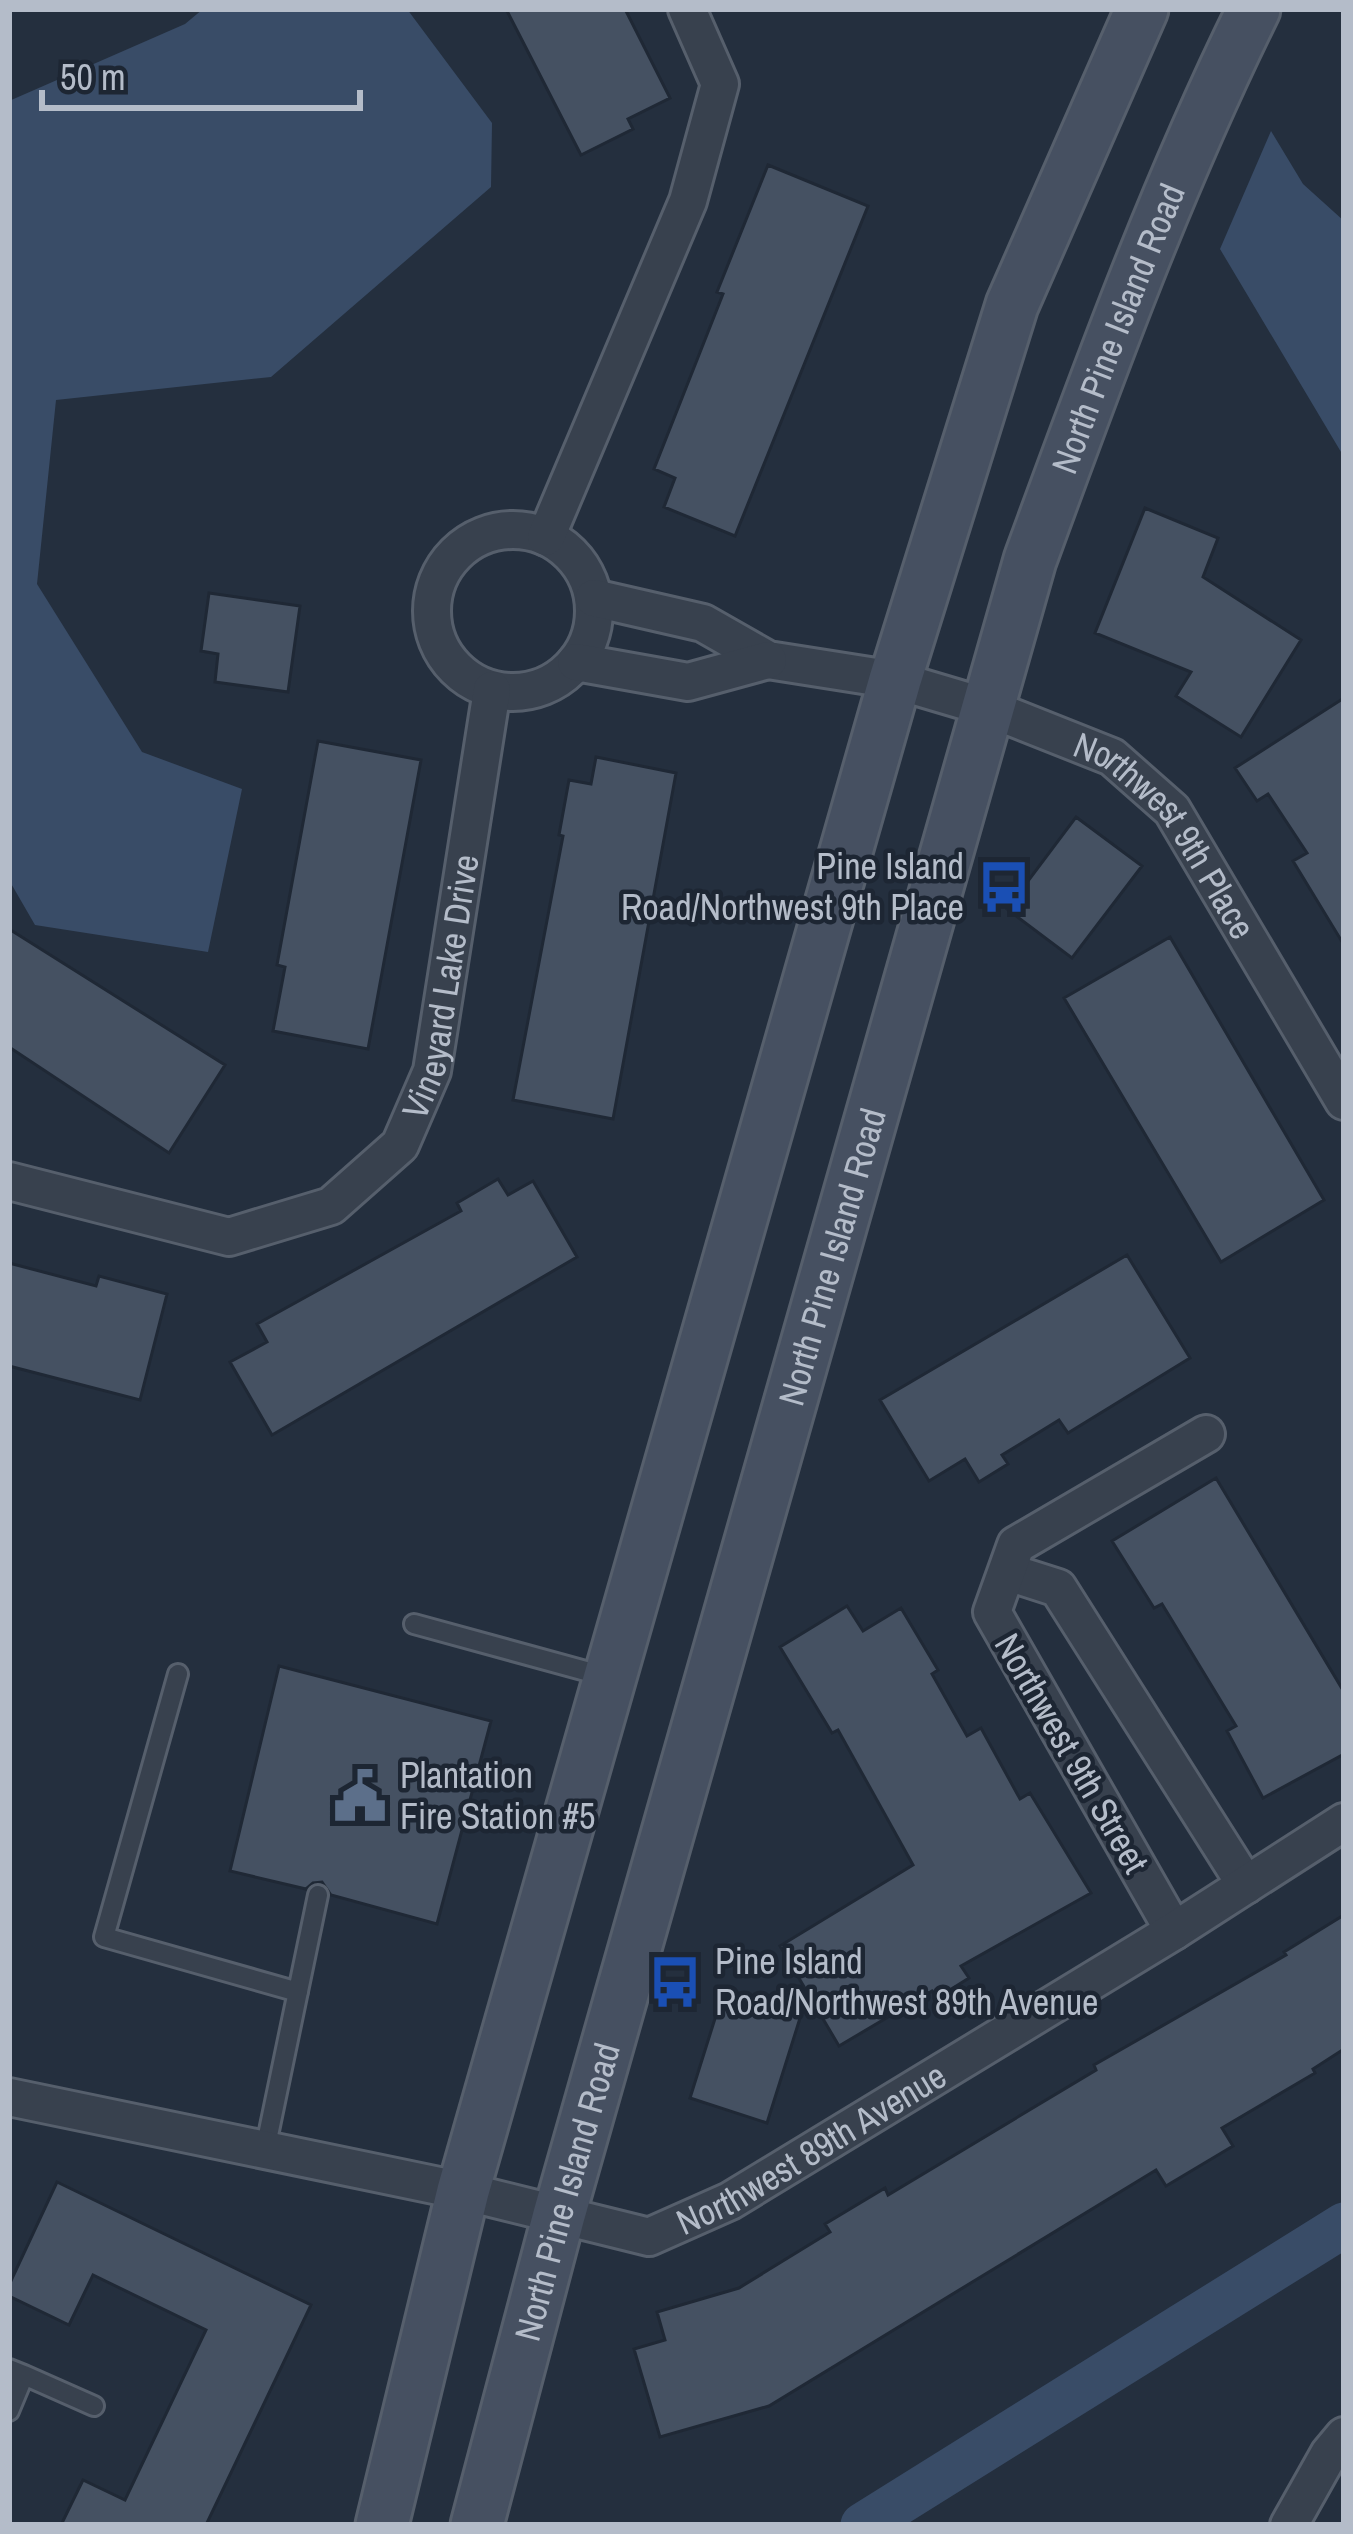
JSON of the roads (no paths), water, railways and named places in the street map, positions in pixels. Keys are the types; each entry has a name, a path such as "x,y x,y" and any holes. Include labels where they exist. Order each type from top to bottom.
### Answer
{"main road":[{"path":"382,2525 463,2191 895,680 1012,304 1142,9"},
{"name":"North Pine Island Road","path":"477,2525 559,2215 1030,560 1101,367 1220,78 1254,9"}],"street":[{"path":"547,536 688,201 720,84 687,9"},
{"path":"507,530 547,536 569,551 585,573 594,598 594,626 585,651 545,686 519,692 492,690 468,679 448,660 436,636 431,610 436,583 449,560 469,542 507,530"},
{"path":"594,598 703,623 768,660"},
{"path":"576,662 688,682 768,660"},
{"name":"Northwest 9th Place","path":"768,660 895,680 986,707 1112,758 1172,810 1344,1101"},
{"name":"Vineyard Lake Drive","path":"9,1181 229,1238 331,1206 400,1145 432,1071 492,690"},
{"path":"1008,1572 1016,1546 1206,1434"},
{"name":"Northwest 9th Street","path":"1174,1931 992,1612 1008,1572 1058,1588 1246,1885"},
{"name":"Northwest 89th Avenue","path":"9,2097 463,2191 649,2237 730,2201 1344,1822"},
{"path":"1293,2523 1329,2454 1344,2436"}],"lane":[{"path":"414,1624 608,1678"},
{"path":"178,1674 104,1936 298,1992"},
{"path":"265,2150 318,1895"},
{"path":"9,2411 16,2372 94,2407"}],"water":[{"path":"203,9 407,9 492,123 491,187 271,377 56,400 37,584 142,752 242,789 208,952 35,925 9,880 9,101 185,24"},
{"path":"1271,131 1303,184 1344,221 1344,457 1220,249"}],"waterway":[{"path":"863,2525 1344,2225"}],"place":[{"name":"Pine Island Road/Northwest 9th Place","path":"1004,887"},
{"name":"Plantation Fire Station #5","path":"360,1796"},
{"name":"Pine Island Road/Northwest 89th Avenue","path":"675,1982"}]}
